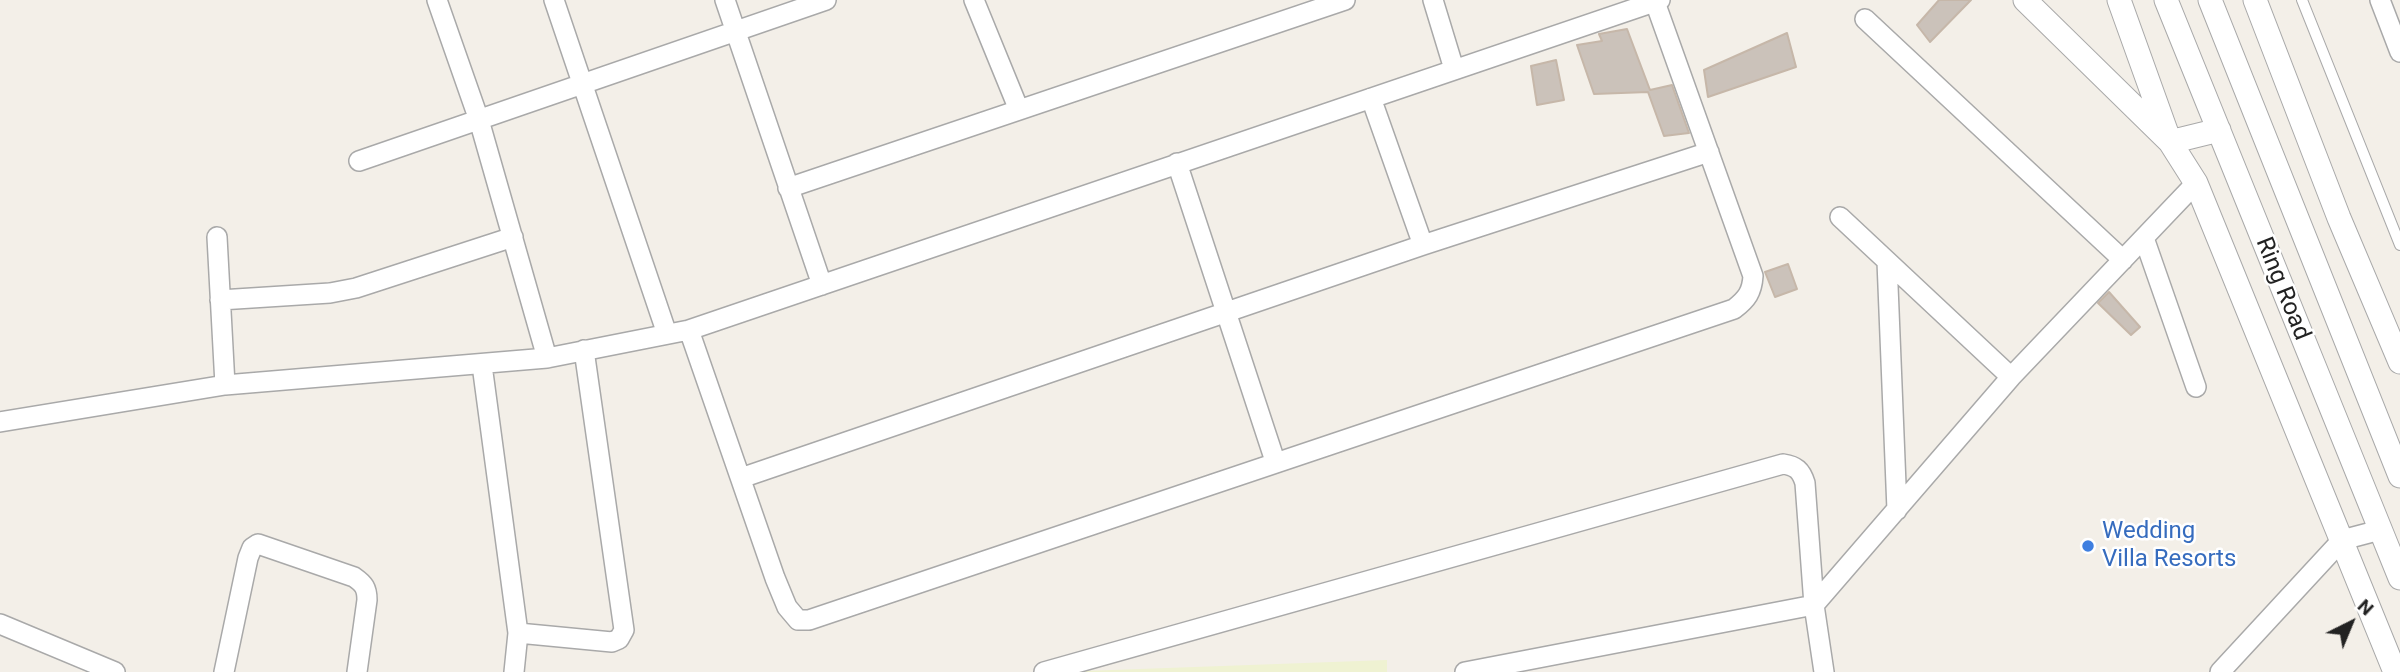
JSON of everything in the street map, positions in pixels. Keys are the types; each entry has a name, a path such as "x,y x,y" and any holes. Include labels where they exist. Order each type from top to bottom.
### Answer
{"street":[{"path":"437,0 479,120 547,358"},
{"path":"554,0 667,334"},
{"path":"725,0 822,285"},
{"path":"359,161 825,0"},
{"path":"974,0 1019,110"},
{"path":"789,188 1345,0"},
{"path":"1433,0 1454,69"},
{"path":"2025,0 2170,142"},
{"path":"2119,0 2170,142 2196,183 2395,672"},
{"name":"Ring Road","path":"2166,0 2400,578"},
{"name":"Ring Road","path":"2210,0 2400,476"},
{"path":"2255,0 2339,218 2400,362"},
{"path":"2380,0 2400,52"},
{"path":"0,422 225,386 547,358 689,330 1658,1 1753,276 1752,288 1746,300 1734,309 1275,461 809,620 798,620 787,607 775,578 689,330"},
{"path":"1865,19 2123,260"},
{"path":"1371,98 1423,245"},
{"path":"2170,142 2219,130"},
{"path":"741,478 1423,245 1709,152"},
{"path":"1177,163 1275,461"},
{"path":"1465,672 1814,605 2011,377 2196,183"},
{"path":"1840,217 2011,377"},
{"path":"2303,233 2339,218"},
{"path":"217,237 225,386"},
{"path":"220,300 356,288 513,237"},
{"path":"2144,238 2196,387"},
{"path":"1887,261 1897,510"},
{"path":"518,633 612,642 623,635 584,350"},
{"path":"2276,376 2312,362"},
{"path":"482,365 518,633 514,672"},
{"path":"1044,672 1783,464 1793,466 1801,472 1805,483 1814,605 1824,672"},
{"path":"2220,672 2342,540 2380,530"},
{"path":"224,672 248,558 252,548 258,544 363,583 368,590 357,672"},
{"path":"0,624 116,672"}],"lane":[{"path":"2302,0 2400,245"}],"green space":[{"path":"1387,660 1387,672 1057,672"}],"building":[{"path":"1939,0 1971,0 1930,42 1917,25"},
{"path":"1627,29 1650,90 1672,85 1689,133 1664,136 1648,92 1594,94 1577,45 1602,41 1599,34"},
{"path":"1787,33 1796,67 1708,97 1704,70"},
{"path":"1556,60 1564,100 1537,105 1531,66"},
{"path":"1788,264 1797,289 1775,297 1765,272"},
{"path":"2109,292 2140,327 2131,335 2098,303"}],"place":[{"name":"Wedding Villa Resorts","path":"2088,546"}]}
